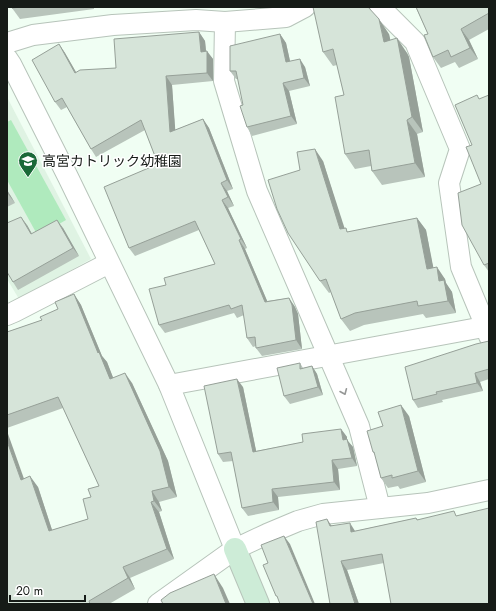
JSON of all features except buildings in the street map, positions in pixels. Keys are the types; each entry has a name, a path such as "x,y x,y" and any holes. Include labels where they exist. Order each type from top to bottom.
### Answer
{"street":[{"path":"7,43 32,35 113,25 196,20 225,22 286,17 305,7"},
{"path":"169,385 329,356 488,330 461,268 449,183 460,149 415,42 380,7"},
{"path":"225,22 224,81 257,191 358,426 380,508"},
{"path":"7,58 68,176 169,385 258,604"},
{"path":"7,315 109,263"},
{"path":"158,604 235,550 298,521 323,514 428,503 489,490"}],"shaded area":[{"name":"高宮カトリック幼稚園","path":"7,97 91,259 19,299 7,279"}],"green space":[{"path":"11,120 66,220 38,236 7,180 7,122"}],"place":[{"name":"高宮カトリック幼稚園","path":"28,178"}]}
